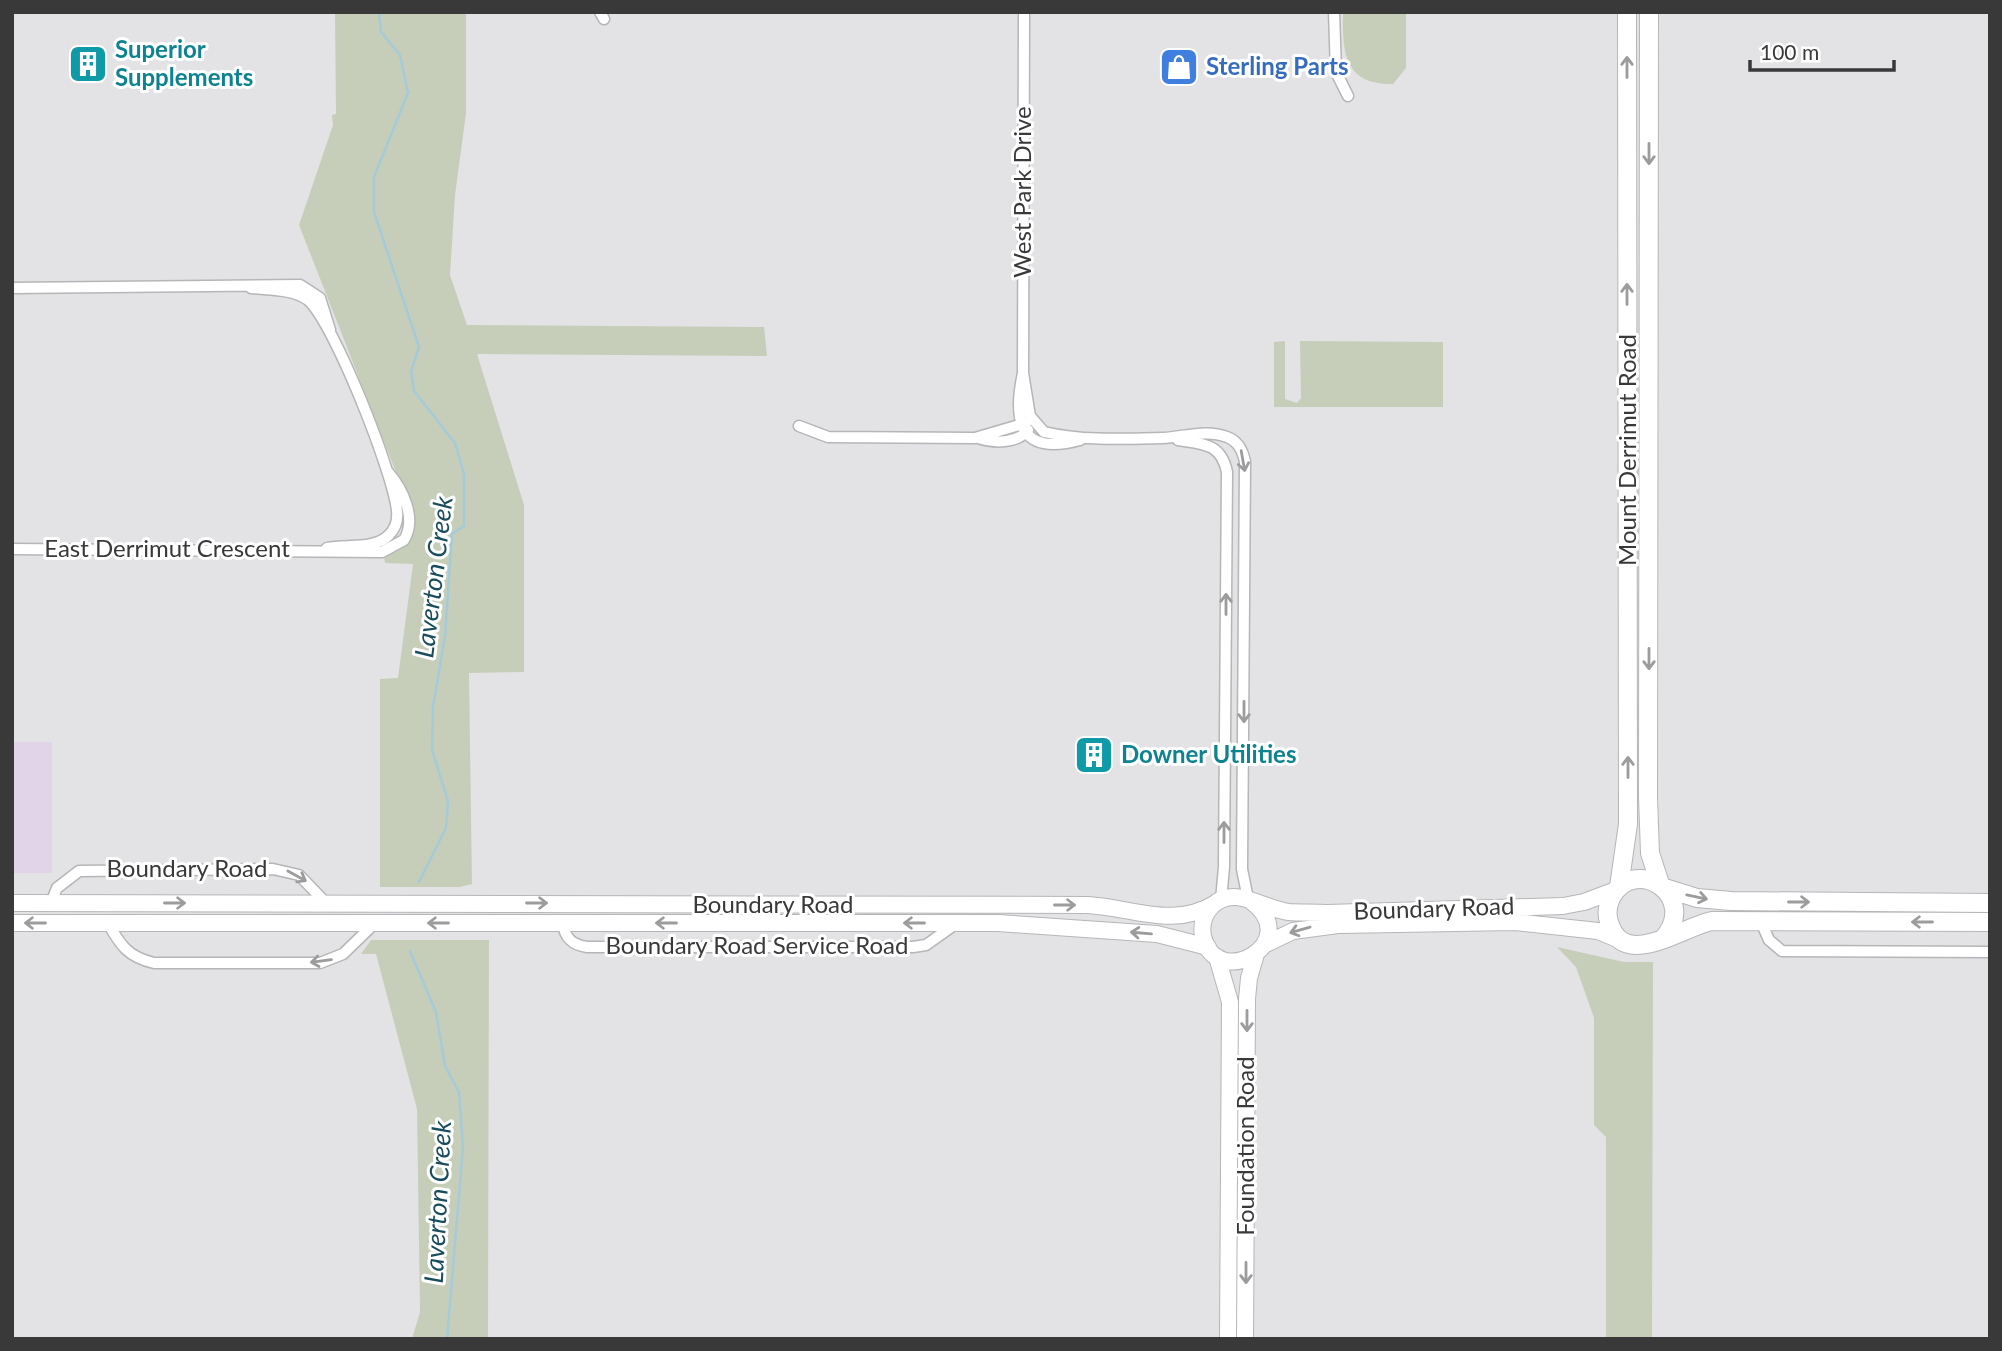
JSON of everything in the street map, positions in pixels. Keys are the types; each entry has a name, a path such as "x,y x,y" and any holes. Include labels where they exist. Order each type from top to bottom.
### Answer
{"main road":[{"name":"Mount Derrimut Road","path":"1618,888 1628,824 1627,12"},
{"name":"Mount Derrimut Road","path":"1648,12 1647,797 1650,853 1662,886"},
{"path":"1990,903 1731,901 1697,898 1639,879 1618,888 1607,910 1608,921 1620,940 1641,947 1712,921 1990,922"},
{"path":"1662,886 1672,898 1674,920 1662,940"},
{"name":"Boundary Road","path":"1250,900 1289,912 1327,913 1563,906 1584,902 1618,888"},
{"path":"1234,897 1250,900 1259,907 1268,925 1260,949 1237,962 1212,952 1202,928 1204,919 1218,901 1234,897"},
{"name":"Boundary Road","path":"12,903 1088,905 1119,907 1158,916 1186,917 1218,901"},
{"path":"51,903 74,922"},
{"path":"563,903 563,924"},
{"name":"Boundary Road","path":"12,923 957,923 1157,934 1212,952"},
{"name":"Boundary Road","path":"1260,949 1310,927 1461,923 1562,926 1598,931 1620,940"},
{"name":"Foundation Road","path":"1228,1339 1239,1077 1249,978 1260,949"},
{"name":"Foundation Road","path":"1212,952 1230,1002 1239,1077 1245,1339"}],"street":[{"name":"West Park Drive","path":"1022,429 1018,405 1023,373 1024,12"},
{"path":"1334,12 1335,72 1348,96"},
{"name":"East Derrimut Crescent","path":"12,288 251,288 284,284 308,288 320,298 331,333 388,472 408,509 408,529 404,540 390,550 371,554 321,549 12,549"},
{"name":"West Park Drive","path":"1023,373 1034,422"},
{"path":"799,426 828,437 975,438 1022,429 1034,422 1044,432 1086,438 1166,438 1210,434 1233,440 1242,449 1245,462 1242,869 1250,900"},
{"path":"1022,429 1032,441 1051,443 1086,438"},
{"path":"1166,438 1201,443 1218,450 1227,472 1224,866 1218,901"},
{"path":"1218,450 1233,440"},
{"path":"1225,672 1244,665"},
{"path":"1225,672 1244,679"},
{"name":"Boundary Road","path":"51,903 57,888 79,871 273,869 299,874 326,903"},
{"path":"1761,922 1769,940 1782,951 1990,952"},
{"path":"108,923 121,946 129,954 154,962 320,963 343,954 374,923"},
{"name":"Boundary Road Service Road","path":"563,924 564,932 571,942 587,947 913,947 926,945 957,923"}],"shaded area":[{"path":"12,742 52,742 52,873 12,873"}],"green space":[{"path":"335,12 466,12 466,113 455,195 450,275 467,325 764,327 767,356 477,354 524,505 524,672 469,673 472,884 460,887 380,887 380,679 398,678 413,564 385,563 384,557 397,551 410,537 414,518 299,225 333,125 332,115 336,114"},
{"path":"1343,12 1406,12 1406,68 1393,84 1364,79 1355,72 1345,53"},
{"path":"1285,341 1285,399 1297,403 1301,398 1300,341 1443,342 1443,407 1274,407 1274,342"},
{"path":"371,940 489,940 488,1339 412,1339 420,1312 417,1109 376,954 361,954"},
{"path":"1557,947 1624,962 1653,962 1652,1339 1606,1339 1606,1137 1594,1125 1594,1018 1576,967"}],"waterway":[{"name":"Laverton Creek","path":"379,12 381,32 400,55 408,93 374,177 374,212 419,347 411,372 414,391 455,443 464,474 464,526 452,534 445,636 433,707 432,750 448,801 446,828 419,882"},
{"name":"Laverton Creek","path":"410,951 436,1012 445,1066 459,1092 463,1147 447,1339"}],"place":[{"name":"Superior Supplements","path":"88,64"},
{"name":"Sterling Parts","path":"1179,67"},
{"name":"Downer Utilities","path":"1094,755"}]}
